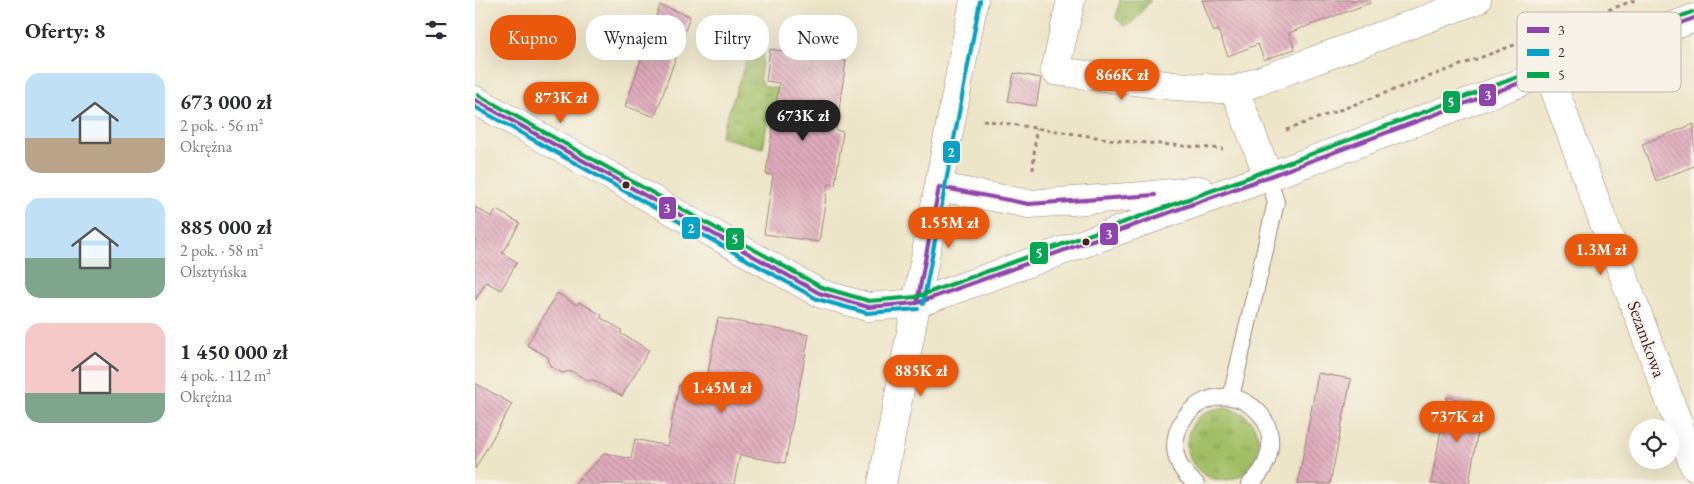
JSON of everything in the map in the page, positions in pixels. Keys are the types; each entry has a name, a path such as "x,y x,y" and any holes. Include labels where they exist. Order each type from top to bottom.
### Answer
{"street":[{"path":"882,484 974,0"},
{"path":"1071,0 1055,71 1174,86 1235,90 1477,0"},
{"path":"1681,23 1694,18"},
{"path":"475,100 819,293 868,307 917,303 1517,84"},
{"path":"1235,90 1257,180"},
{"name":"Sezamkowa","path":"1555,92 1694,466"},
{"path":"939,187 1029,204 1143,196 1257,180"}],"lane":[{"path":"1231,397 1276,202 1257,180"},
{"path":"1196,484 1186,476 1178,462 1175,445 1177,429 1186,414 1199,403 1214,397 1231,397 1247,403 1260,414 1268,428 1271,444 1268,461 1260,476 1250,484"}],"green space":[{"path":"1120,0 1151,0 1133,22 1124,26 1116,18"},
{"path":"747,60 762,60 760,78 764,86 780,89 777,114 769,113 763,148 720,137"},
{"path":"1223,408 1243,414 1253,424 1259,444 1253,464 1243,474 1223,480 1203,474 1193,464 1187,444 1193,424 1203,414"}],"building":[{"path":"1202,0 1370,0 1370,3 1289,33 1295,49 1264,60 1258,44 1228,56 1218,30 1214,32"},
{"path":"660,5 690,16 686,28 686,15 657,15"},
{"path":"770,49 779,50 779,60 846,61 836,130 843,132 835,185 828,184 819,242 764,234 773,175 766,174 779,83 766,81"},
{"path":"641,60 675,60 655,117 625,106"},
{"path":"1014,73 1041,78 1036,106 1008,101"},
{"path":"1694,124 1694,166 1656,181 1642,144"},
{"path":"475,207 492,217 496,210 520,223 502,253 517,262 501,290 486,282 475,300"},
{"path":"557,293 577,305 579,302 602,315 601,318 622,330 620,333 649,350 622,396 593,380 589,381 571,371 562,373 550,366 548,357 527,345"},
{"path":"718,318 809,335 785,463 740,455 734,484 574,484 605,453 631,459 635,439 667,446 679,385 705,389"},
{"path":"1318,373 1351,379 1330,484 1298,484"},
{"path":"475,383 512,404 475,469"},
{"path":"1447,397 1482,404 1469,484 1431,484"}],"transit line":[{"name":"2","path":"923,304 980,1"},
{"name":"5","path":"1681,16 1692,12"},
{"name":"3","path":"1681,23 1694,18"},
{"name":"5","path":"478,95 821,287 869,301 916,297 1244,179 1517,77"},
{"name":"3","path":"475,100 819,293 868,307 917,303 1246,185 1517,84"},
{"name":"2","path":"475,107 817,299 867,313 918,309"},
{"name":"3","path":"917,303 939,187 1029,204 1155,195"}]}
